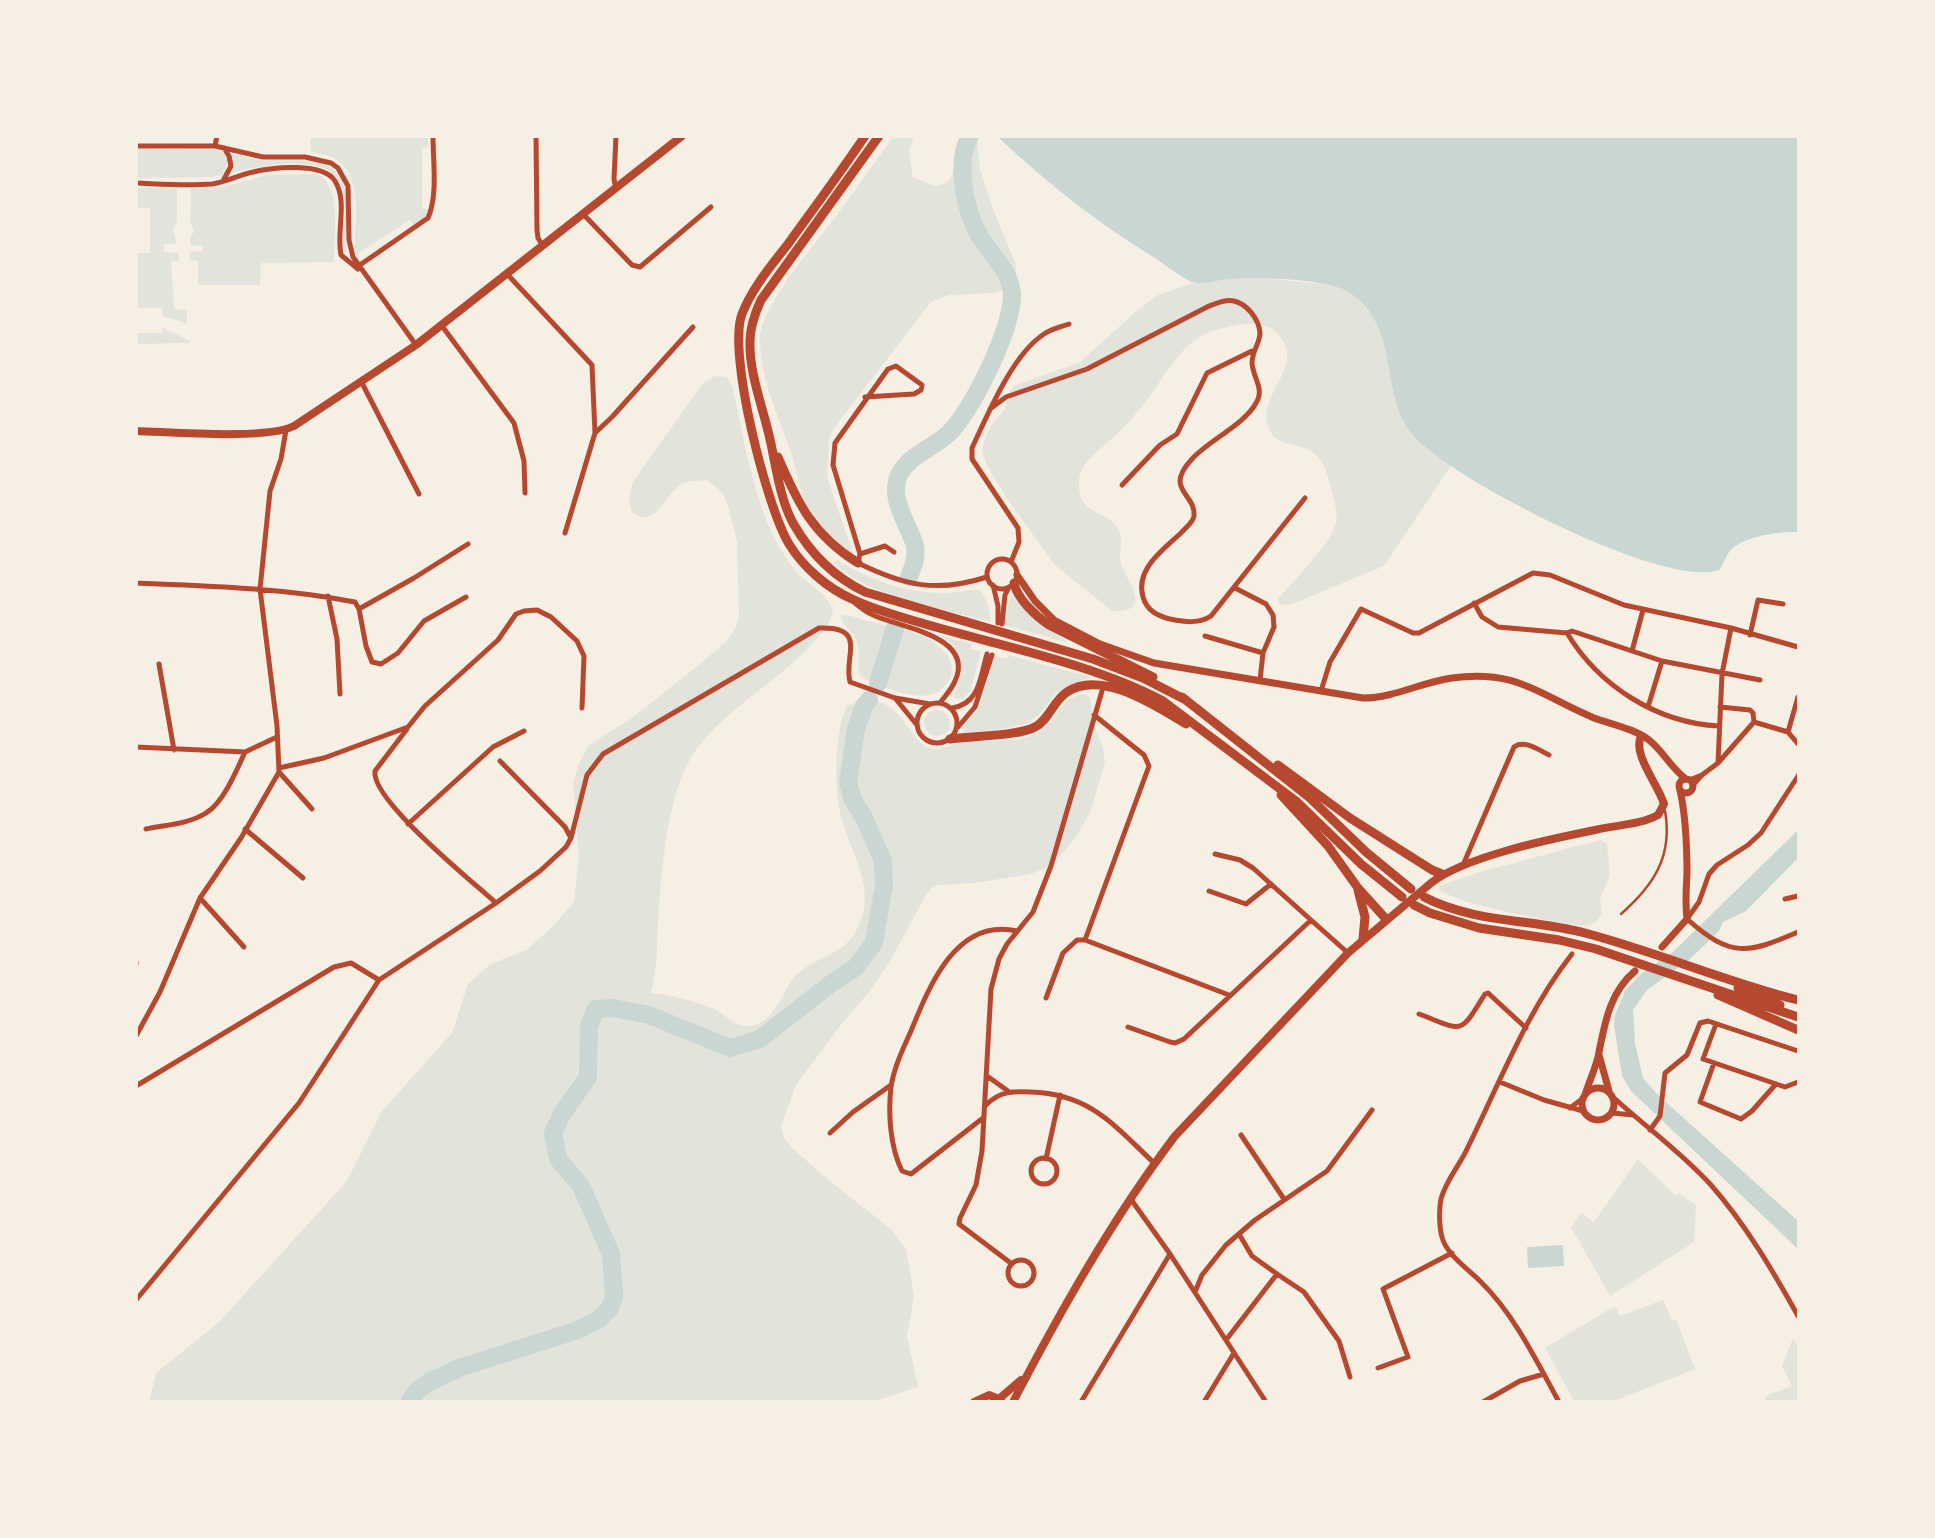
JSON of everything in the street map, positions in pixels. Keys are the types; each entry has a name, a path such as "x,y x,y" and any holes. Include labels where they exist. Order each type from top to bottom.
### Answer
{"main road":[{"path":"136,431 251,433 286,430 362,383 442,326 682,136"},
{"path":"865,136 752,293 738,328 739,367 760,466 776,516 788,542 800,559 827,583 850,599 883,615 974,638 1139,688 1163,702 1296,801 1362,864 1402,897"},
{"path":"879,136 761,300 754,314 750,352 791,520 822,562 842,579 865,592 1110,665 1143,678 1186,701"},
{"path":"769,436 810,521 832,545 859,558"},
{"path":"1013,582 1015,589 1049,625 1072,639 1144,671 1239,741 1310,798 1366,852 1411,889"},
{"path":"950,739 1030,730 1043,721 1068,691 1083,685 1099,684 1142,699 1227,749"},
{"path":"1013,1402 1130,1198 1154,1163 1175,1136 1363,939 1442,874 1462,865 1571,835 1658,815 1664,804 1657,785 1639,755 1638,742 1641,736"},
{"path":"1239,741 1287,771 1350,818 1442,874"},
{"path":"1265,778 1328,846 1358,888 1387,919"},
{"path":"1358,888 1365,917 1363,939"},
{"path":"1424,897 1475,915 1558,927 1648,952 1798,1000"},
{"path":"1414,905 1430,913 1479,928 1559,940 1798,1017"},
{"path":"1705,972 1798,1012"},
{"path":"1697,984 1798,1030"},
{"path":"974,1402 989,1395 1002,1400 1031,1367"}],"street":[{"path":"215,146 217,136"},
{"path":"358,266 428,218 433,198 433,136"},
{"path":"536,136 537,230 538,239 543,246"},
{"path":"616,136 616,189"},
{"path":"136,146 215,146 263,157 305,157 322,160 338,168 348,186 349,240 358,266"},
{"path":"219,183 232,166 223,148"},
{"path":"136,183 219,183 267,170 318,169 328,173 340,193 341,255 364,272 416,345"},
{"path":"584,215 632,265 640,267 711,207"},
{"path":"508,274 592,365 595,433 565,533"},
{"path":"990,409 1006,397 1087,369 1209,306 1234,301 1251,312 1258,323 1259,337 1252,351 1253,370 1259,384 1257,402 1251,411 1191,459 1180,477 1194,516 1190,524 1146,568 1141,587 1143,597 1152,612 1173,620 1198,622 1211,616 1305,498"},
{"path":"1011,562 1019,542 1018,528 972,459 972,448 1003,385 1031,347 1046,333 1069,324"},
{"path":"442,326 514,423 524,461 525,494"},
{"path":"595,433 694,327"},
{"path":"1122,485 1160,445 1177,434 1207,373 1252,351"},
{"path":"865,397 914,394 921,390 922,385 896,366 892,366 865,397 837,439 833,455 838,485 859,558 894,580 916,585 947,586 987,577"},
{"path":"362,383 419,494"},
{"path":"136,1036 160,992 200,898 279,770 260,589 271,491 286,430"},
{"path":"359,608 468,544"},
{"path":"859,558 885,545 894,552"},
{"path":"993,585 1000,624 1005,595 1013,582 1014,565 1003,559 994,561 987,577 993,585 1000,589 1013,582"},
{"path":"1321,691 1330,662 1361,609 1419,633 1527,575 1545,574 1624,605 1731,628 1798,647"},
{"path":"1013,582 1043,611 1072,631 1154,663 1374,698 1453,678 1484,676 1519,681 1590,716 1641,736 1648,740 1673,769 1685,786 1687,876 1684,901 1687,919 1696,928 1717,943 1734,949 1748,949 1772,943 1798,932"},
{"path":"136,583 260,589 355,601 372,662 380,663 398,653 424,621 466,597"},
{"path":"1235,588 1271,609 1274,627 1263,653 1260,680"},
{"path":"328,596 337,639 340,694"},
{"path":"1750,635 1758,600 1783,604"},
{"path":"1475,603 1482,617 1498,627 1567,633 1572,631 1662,661 1760,680"},
{"path":"496,903 408,824 376,783 375,771 425,706 498,640 516,614 524,611 537,610 551,617 577,641 584,656 582,708"},
{"path":"1632,651 1643,610"},
{"path":"909,623 939,638 956,658 957,675 940,703"},
{"path":"138,1296 299,1103 379,980 496,903 540,871 566,847 571,838 587,775 597,759 819,628 830,628 845,634 852,648 849,680 895,698 940,703 952,708 971,701 989,654 977,704 950,739 940,743 929,742 895,698"},
{"path":"1718,763 1722,674 1731,628"},
{"path":"1567,633 1614,687 1648,707 1686,722 1719,726"},
{"path":"1205,636 1263,653"},
{"path":"1648,707 1662,661"},
{"path":"159,664 174,750"},
{"path":"1012,1264 959,1224 976,1185 982,1151 991,989 999,959 1033,912 1051,866 1102,691"},
{"path":"1788,732 1798,698"},
{"path":"917,725 920,712 930,704"},
{"path":"1685,786 1718,763 1754,722 1750,710 1720,707"},
{"path":"952,708 957,717 957,729"},
{"path":"1085,940 1149,766 1144,755 1094,715"},
{"path":"1754,722 1788,732 1798,744"},
{"path":"279,770 324,758 408,727"},
{"path":"408,824 494,747 524,732"},
{"path":"136,747 245,752 277,737"},
{"path":"1462,865 1514,747 1524,744 1549,755"},
{"path":"146,829 203,816 211,810 235,774 245,752"},
{"path":"500,761 565,827 571,838"},
{"path":"279,770 312,809"},
{"path":"1662,947 1699,902 1709,874 1717,865 1761,833 1798,776"},
{"path":"245,829 303,878"},
{"path":"1215,854 1240,860 1253,868 1348,953"},
{"path":"1209,891 1246,904 1271,884"},
{"path":"1785,899 1798,895"},
{"path":"200,898 244,947"},
{"path":"1129,1027 1175,1043 1192,1032 1311,920"},
{"path":"983,1118 911,1174 902,1171 896,1159 890,1108 891,1085 894,1071 923,1002 938,973 955,949 985,932 1001,928 1017,931"},
{"path":"1046,998 1066,948 1077,940 1085,940 1229,995"},
{"path":"1559,1402 1509,1315 1492,1292 1452,1253 1442,1238 1441,1201 1450,1177 1465,1153 1526,1028 1553,978 1572,954"},
{"path":"136,1086 334,967 351,963 379,980"},
{"path":"1583,1111 1583,1097 1599,1054 1605,1019 1615,996 1635,966"},
{"path":"1419,1014 1461,1027 1488,993 1526,1028"},
{"path":"1650,1130 1660,1116 1665,1073 1687,1055 1700,1023 1709,1021 1798,1051"},
{"path":"1716,1024 1703,1059 1787,1087 1798,1082"},
{"path":"1500,1082 1544,1100 1583,1111 1595,1120 1604,1119 1612,1113 1615,1103 1599,1054"},
{"path":"1714,1063 1700,1102 1741,1119 1752,1111 1776,1084"},
{"path":"987,1076 1008,1091 1060,1095 1086,1103 1111,1122 1154,1163"},
{"path":"830,1133 853,1112 891,1085"},
{"path":"1570,1108 1593,1088 1604,1088 1676,1151 1710,1184 1738,1218 1798,1316"},
{"path":"985,1105 1008,1091"},
{"path":"1046,1159 1060,1095"},
{"path":"1195,1292 1202,1275 1226,1245 1284,1199 1327,1171 1372,1110"},
{"path":"1612,1113 1633,1115"},
{"path":"1241,1135 1284,1199"},
{"path":"1046,1159 1055,1164 1057,1172 1050,1183 1042,1184 1034,1180 1031,1168 1036,1161 1046,1159"},
{"path":"1130,1198 1170,1254 1266,1402"},
{"path":"1239,1234 1252,1256 1304,1292 1339,1341 1350,1377"},
{"path":"1378,1368 1408,1357 1384,1289 1452,1253"},
{"path":"1081,1402 1170,1254"},
{"path":"1022,1260 1029,1262 1034,1269 1031,1281 1019,1285 1012,1281 1009,1273 1012,1264 1022,1260"},
{"path":"1226,1340 1277,1274"},
{"path":"1204,1402 1234,1353"},
{"path":"1483,1402 1520,1381 1544,1374"}],"lane":[{"path":"1621,914 1643,895 1665,850 1668,842 1664,804"}],"shaded area":[{"path":"310,137 428,137 428,147 422,148 422,209 428,209 426,216 414,226 410,220 360,252 358,257 355,248 356,198 349,174 342,164 332,157 311,152"},
{"path":"893,137 914,137 909,151 913,177 935,186 950,178 961,137 977,137 980,169 1016,265 1015,276 1007,288 996,293 950,295 931,302 834,428 829,439 827,477 853,554 823,527 802,494 793,458 767,384 760,340 762,326 779,293"},
{"path":"998,137 1798,137 1798,532 1752,538 1730,551 1719,570 1692,572 1654,563 1559,526 1467,476 1432,453 1411,433 1401,417 1395,399 1378,326 1368,310 1353,295 1328,285 1294,280 1229,279 1192,282 1091,215 1034,170"},
{"path":"136,149 219,150 225,154 228,162 222,175 213,177 137,178"},
{"path":"231,153 264,161 311,162 330,167 343,183 347,215 346,249 349,256 343,248 345,210 342,188 335,176 310,165 293,164 232,173 234,164"},
{"path":"316,174 324,179 333,199 334,262 261,263 260,285 198,285 198,261 190,260 190,252 203,251 203,246 190,245 194,231 190,222 191,188 218,188 267,175"},
{"path":"137,188 177,188 177,221 173,231 177,244 164,244 164,252 179,253 179,261 171,261 174,309 187,310 187,324 163,316 162,308 137,308 137,253 150,253 150,208 137,208"},
{"path":"1228,279 1273,279 1333,285 1353,294 1373,316 1386,343 1390,370 1411,433 1452,464 1384,566 1292,604 1281,605 1279,598 1321,550 1334,530 1336,513 1329,480 1324,465 1314,453 1281,441 1269,429 1268,405 1287,359 1286,347 1279,335 1266,326 1251,324 1230,326 1207,333 1182,352 1136,414 1092,456 1080,476 1082,500 1112,521 1119,531 1121,563 1135,594 1133,607 1112,611 1055,565 1007,499 987,465 982,451 985,439 991,426 1005,409 1009,392 1014,386 1080,362 1158,295 1194,283"},
{"path":"162,327 190,343 137,344 137,333 162,333"},
{"path":"715,376 727,377 732,386 755,485 776,541 797,573 823,595 833,612 826,626 809,647 713,730 689,761 675,797 666,840 656,967 651,993 698,1003 713,1008 741,1025 754,1025 769,1017 799,973 842,947 855,933 865,903 864,888 841,816 836,776 840,730 847,706 866,701 881,703 893,709 925,746 935,749 961,743 1013,740 1033,735 1047,726 1070,699 1085,694 1090,697 1094,726 1103,747 1105,762 1091,810 1065,851 1047,867 1031,874 975,883 938,885 926,895 890,961 869,992 796,1085 781,1126 784,1138 792,1148 891,1229 906,1249 914,1296 907,1336 918,1387 872,1402 149,1402 156,1373 220,1321 347,1181 382,1111 452,1033 468,984 491,964 528,949 574,902 579,854 573,784 578,766 589,745 632,718 701,663 727,641 736,626 739,616 737,541 722,492 707,480 685,483 674,491 658,510 646,517 631,511 629,500 632,483 703,383"},
{"path":"837,560 874,579 914,591 947,593 980,590 987,602 991,622 887,594 850,576 834,563"},
{"path":"1016,596 1038,621 1069,643 1004,625 1010,597"},
{"path":"843,615 909,631 930,640 949,658 951,677 942,689 921,696 895,691 861,677 857,642 842,621"},
{"path":"941,636 972,644 971,649 981,652 970,692 962,699 955,698 954,695 961,670 959,656"},
{"path":"1008,655 1090,677 1057,692 1039,715 1026,724 963,733 963,728 978,709 995,656 1007,659"},
{"path":"937,710 946,714 950,723 946,732 937,736 928,732 924,723 928,714"},
{"path":"1798,830 1798,858 1746,911 1723,922 1719,931 1691,958 1647,990 1633,1010 1635,1043 1643,1078 1657,1094 1798,1221 1798,1249 1631,1091 1622,1076 1614,1025 1615,1015 1625,991 1642,973 1673,952"},
{"path":"1600,840 1607,844 1610,876 1600,898 1602,914 1596,922 1588,926 1484,906 1446,894 1438,888 1480,872"},
{"path":"1638,1159 1675,1195 1679,1193 1696,1205 1694,1242 1610,1296 1571,1227 1581,1213 1594,1222"},
{"path":"1563,1245 1564,1266 1528,1268 1527,1247"},
{"path":"1663,1300 1672,1320 1676,1319 1695,1369 1614,1401 1574,1401 1545,1348 1615,1306 1620,1316"},
{"path":"1793,1338 1798,1347 1798,1401 1765,1401 1765,1396 1792,1386 1782,1366"}],"waterway":[{"path":"909,577 915,546 898,502 896,484 899,475 909,462 942,439 958,423 979,389 999,347 1011,309 1012,294 1008,277 979,235 966,200 963,159 970,136"},
{"path":"878,683 895,628"},
{"path":"409,1402 417,1391 429,1382 459,1368 575,1331 598,1320 610,1308 614,1296 611,1254 581,1186 558,1159 553,1133 562,1114 588,1077 589,1026 596,1009 613,1008 649,1015 730,1048 760,1039 855,968 874,943 884,884 883,861 852,798 848,782 856,729 864,706 869,700"}]}
